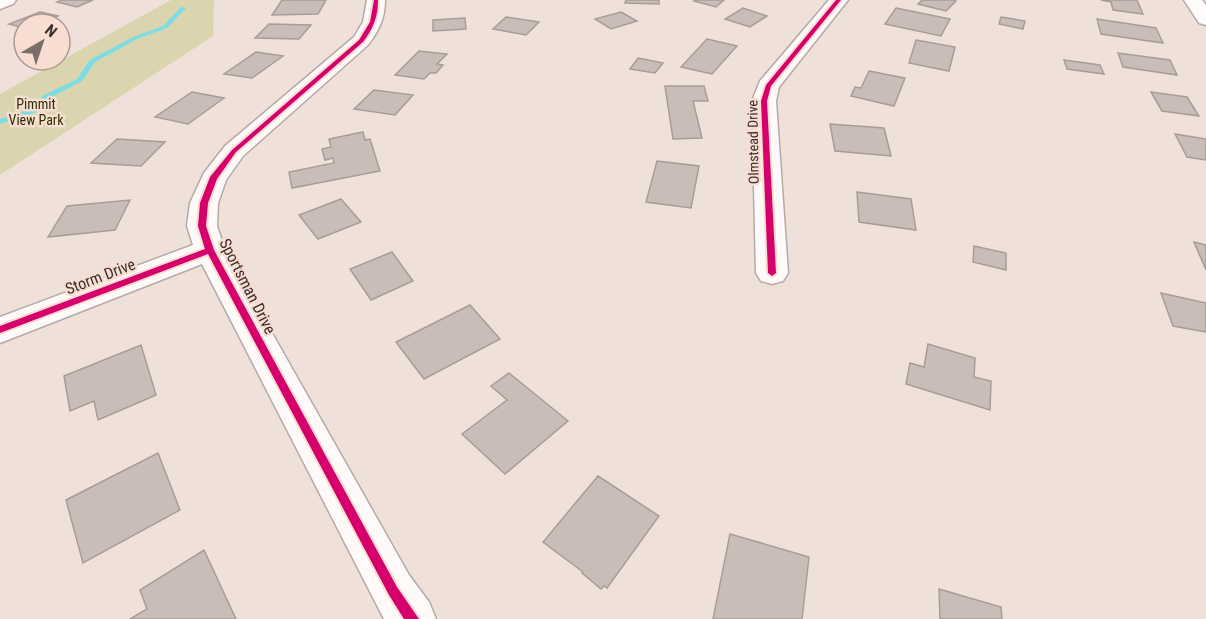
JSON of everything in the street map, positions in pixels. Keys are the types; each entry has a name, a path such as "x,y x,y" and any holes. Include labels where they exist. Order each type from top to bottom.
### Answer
{"street":[{"path":"0,3 7,0"},
{"name":"Olmstead Drive","path":"772,273 764,101 768,86 838,0"},
{"path":"1193,0 1206,19"},
{"name":"Sportsman Drive","path":"382,1 372,28 361,41 234,151 213,179 204,203 202,226 210,250 393,591 412,619"},
{"name":"Storm Drive","path":"0,330 210,250"}],"green space":[{"name":"Pimmit View Park","path":"171,0 214,0 213,36 0,175 0,94 40,72 72,72 72,54"}],"building":[{"path":"93,0 77,7 57,2"},
{"path":"282,0 326,0 318,14 272,15"},
{"path":"626,0 659,0 659,4 625,3"},
{"path":"724,0 716,7 694,1"},
{"path":"922,0 956,1 946,11 918,4"},
{"path":"1101,0 1137,0 1143,14 1113,10 1111,2"},
{"path":"743,8 767,16 750,27 725,19"},
{"path":"896,8 950,19 941,36 885,24"},
{"path":"621,12 637,21 611,29 595,19"},
{"path":"506,17 539,22 526,35 493,29"},
{"path":"1001,17 1025,21 1023,29 999,24"},
{"path":"465,18 466,29 433,31 433,20"},
{"path":"1097,19 1156,28 1163,43 1101,34"},
{"path":"269,24 311,25 299,39 255,38"},
{"path":"707,39 737,46 712,74 681,67"},
{"path":"916,40 955,47 949,71 909,63"},
{"path":"419,51 447,54 437,64 443,65 436,73 430,73 424,79 395,75"},
{"path":"256,52 283,56 252,78 224,74"},
{"path":"1118,53 1170,60 1177,75 1123,67"},
{"path":"638,58 663,63 655,73 630,69"},
{"path":"1064,60 1100,65 1104,74 1067,69"},
{"path":"869,71 905,78 894,106 851,96 855,87 861,88"},
{"path":"665,86 704,86 708,101 693,101 702,138 673,139"},
{"path":"374,90 413,95 395,115 354,109"},
{"path":"192,92 224,98 188,124 155,117"},
{"path":"1151,92 1187,97 1199,116 1162,111"},
{"path":"830,124 884,128 891,156 835,151"},
{"path":"363,132 365,140 370,139 380,171 292,188 289,172 334,163 333,158 325,160 322,149 331,147 329,139"},
{"path":"1175,134 1206,139 1206,160 1187,157"},
{"path":"117,139 165,142 141,166 91,163"},
{"path":"657,161 699,166 691,208 646,202"},
{"path":"857,192 911,199 916,230 859,222"},
{"path":"341,199 361,222 318,239 299,215"},
{"path":"130,200 115,230 48,237 67,206"},
{"path":"1194,242 1206,245 1206,270"},
{"path":"974,246 1006,253 1006,270 973,262"},
{"path":"392,252 413,281 371,300 350,269"},
{"path":"1161,293 1206,303 1206,332 1173,326"},
{"path":"470,305 500,339 424,379 396,342"},
{"path":"928,344 975,358 974,377 991,381 990,410 906,384 910,363 924,367"},
{"path":"141,345 156,395 98,420 94,401 70,411 64,376"},
{"path":"509,373 568,421 505,474 462,434 507,400 491,386"},
{"path":"158,453 180,510 83,563 66,500"},
{"path":"598,476 659,516 607,588 604,586 601,589 583,572 543,542"},
{"path":"730,534 809,557 802,619 713,619"},
{"path":"204,550 236,619 130,619 147,609 140,590"},
{"path":"939,589 1001,607 1002,619 940,619"}],"waterway":[{"path":"0,122 43,107 45,98 80,80 92,61 135,38 165,27 183,8"}],"cycle path":[{"path":"376,0 373,22 361,41 234,151 213,179 204,203 202,226 210,250 393,591 412,619"},
{"path":"772,273 764,101 768,86 839,0"},
{"path":"0,330 210,250"}]}
